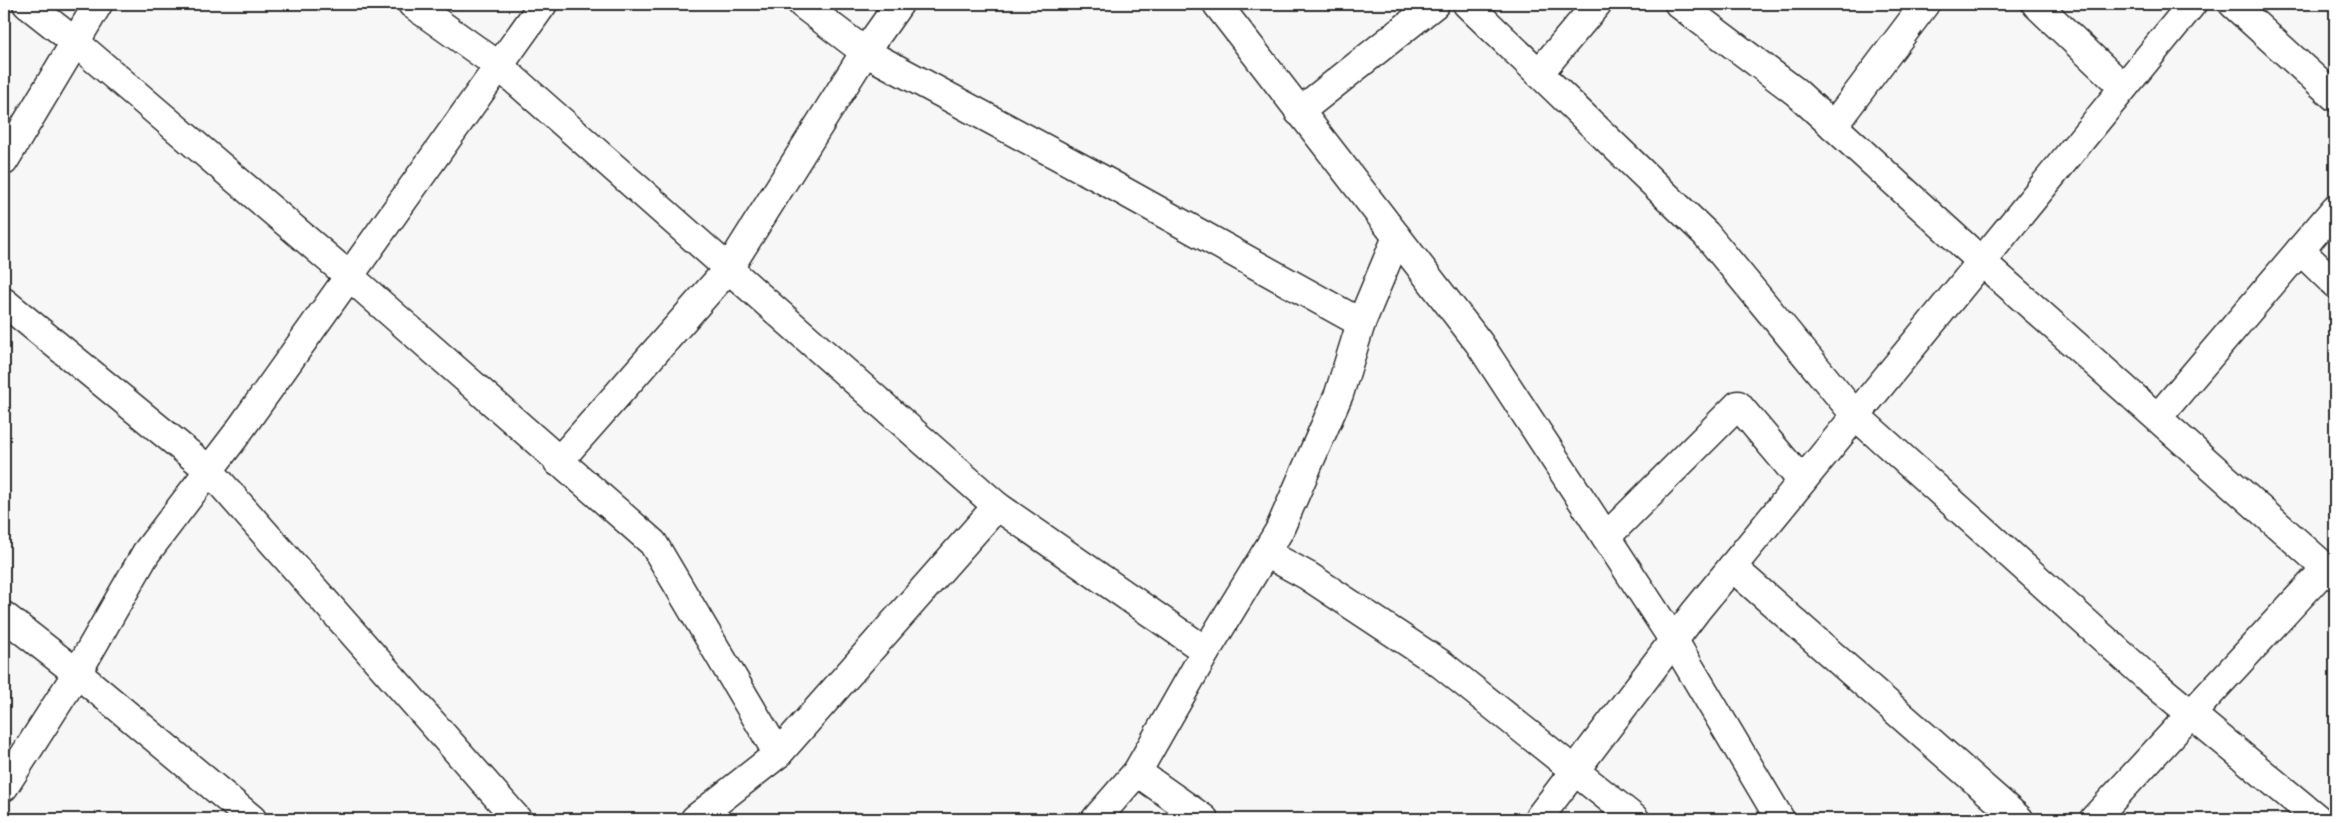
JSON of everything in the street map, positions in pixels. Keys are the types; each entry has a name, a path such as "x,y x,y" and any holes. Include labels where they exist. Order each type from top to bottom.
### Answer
{"street":[{"path":"27,4 75,42 349,276 653,544 778,754"},
{"path":"4,161 98,4"},
{"path":"412,4 499,66 997,506 1206,651"},
{"path":"4,787 77,674 146,553 209,470 543,4"},
{"path":"802,4 865,52 1115,186 1360,323"},
{"path":"558,462 729,268 865,52 899,4"},
{"path":"1216,4 1479,343 1674,641 1780,819"},
{"path":"1298,112 1435,4"},
{"path":"1467,4 1706,234 1856,416 2150,680 2318,819"},
{"path":"1539,73 1597,4"},
{"path":"1679,4 1796,92 1981,261 2331,572 2192,714 2094,819"},
{"path":"1833,126 1925,4"},
{"path":"2036,4 2123,87"},
{"path":"2233,4 2335,97"},
{"path":"1538,819 1732,567 2123,87 2186,6"},
{"path":"2158,417 2335,209"},
{"path":"1096,819 1137,772 1206,651 1279,531 1339,394 1360,323 1397,237"},
{"path":"2300,250 2335,284"},
{"path":"4,302 209,470 517,819"},
{"path":"1606,537 1738,405 1802,481"},
{"path":"694,819 778,754 997,506"},
{"path":"1266,553 1308,576 1442,664 1635,819"},
{"path":"1732,567 2019,819"},
{"path":"4,616 252,819"},
{"path":"1137,772 1204,819"}]}
